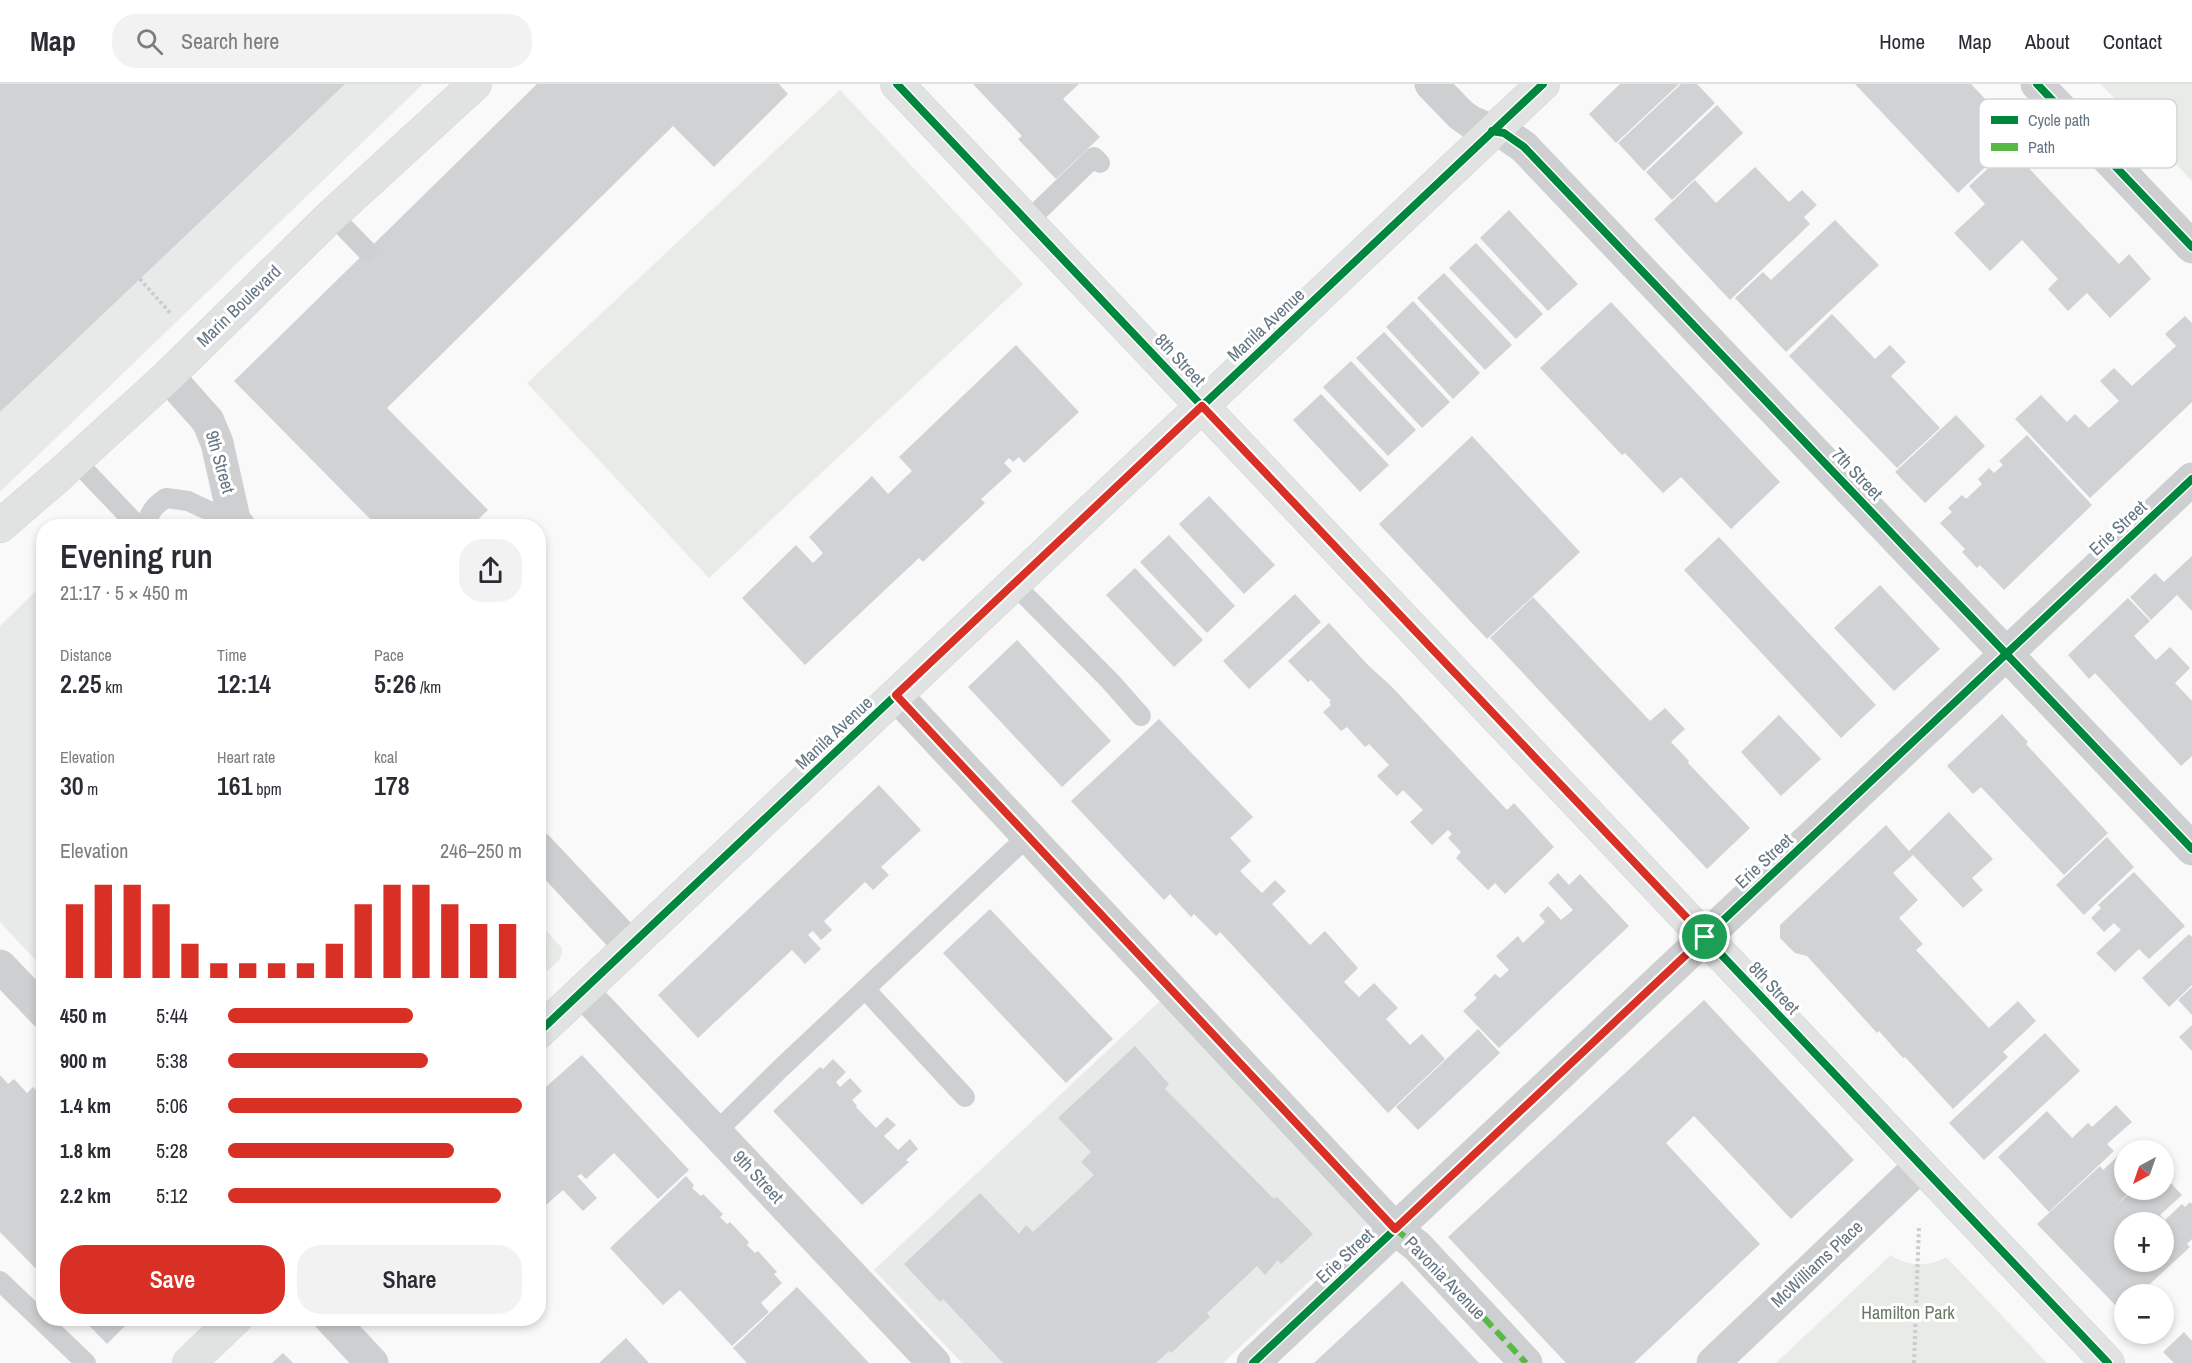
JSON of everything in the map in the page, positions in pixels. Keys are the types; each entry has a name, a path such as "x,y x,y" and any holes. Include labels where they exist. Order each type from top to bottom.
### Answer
{"street":[{"name":"Marin Boulevard","path":"0,526 168,376 332,215 475,84"},
{"name":"8th Street","path":"897,84 2108,1363"},
{"name":"7th Street","path":"1431,84 1461,115 1471,122 1492,131 1504,133 1524,147 2192,849"},
{"name":"Manila Avenue","path":"546,1026 1542,84"},
{"path":"2037,84 2051,99"},
{"path":"2117,168 2192,247"},
{"name":"9th Street","path":"168,376 208,421 217,443 236,519"},
{"name":"Erie Street","path":"1253,1363 2192,479"},
{"name":"Pavonia Avenue","path":"896,695 1395,1229 1417,1246 1526,1363"},
{"path":"546,857 630,946"},
{"path":"0,966 36,1004"},
{"name":"9th Street","path":"582,992 934,1363"},
{"name":"McWilliams Place","path":"1713,1363 1921,1165"},
{"path":"189,1363 228,1326"},
{"path":"337,1326 372,1363"}],"lane":[{"path":"1027,222 1094,157 1101,164"},
{"path":"332,215 367,251"},
{"path":"75,460 131,519"},
{"path":"149,519 150,512 157,503 166,498 188,501 225,519"},
{"path":"1014,584 1110,681 1141,716"},
{"path":"716,1132 1028,836"},
{"path":"865,989 965,1097"},
{"path":"0,1281 36,1315"},
{"path":"48,1326 87,1363"}],"path":[{"path":"140,279 171,314"},
{"path":"1914,1363 1919,1225"}],"shaded area":[{"path":"0,84 423,84 0,492"},
{"path":"36,591 36,961 0,922 0,626"},
{"path":"1177,985 1387,1208 1223,1363 962,1363 874,1270"}],"green space":[{"path":"2101,84 2192,84 2192,181 2177,165 2177,99 2115,99"},
{"path":"840,90 1023,284 709,578 527,383"},
{"path":"546,931 562,948 561,957 546,972"},
{"name":"Hamilton Park","path":"1891,1255 1911,1264 1932,1263 1946,1257 2047,1363 1776,1363"}],"building":[{"path":"0,84 345,84 0,412"},
{"path":"537,84 779,84 788,94 714,167 673,126 387,408 488,510 478,519 370,519 234,381"},
{"path":"973,84 1079,84 1063,99 1100,137 1056,179 1018,139 1022,136"},
{"path":"1620,84 1679,84 1616,143 1589,114"},
{"path":"1681,84 1697,84 1715,103 1644,171 1618,143"},
{"path":"1855,84 1971,84 1985,99 1979,99 1979,168 1984,168 1958,193"},
{"path":"1717,105 1743,133 1672,200 1646,172"},
{"path":"1755,167 1789,202 1802,190 1817,205 1804,217 1810,224 1730,300 1654,219 1695,180 1716,203"},
{"path":"1988,168 2029,168 2119,264 2129,254 2151,279 2110,318 2087,293 2068,311 2048,289 2058,279 2022,240 1990,271 1954,233 1985,204 1969,186"},
{"path":"1509,210 1578,284 1548,311 1480,238"},
{"path":"1835,220 1879,265 1786,352 1735,298 1763,272 1771,280"},
{"path":"1476,243 1543,314 1516,339 1449,268"},
{"path":"1444,273 1512,345 1485,370 1417,298"},
{"path":"1413,301 1480,373 1453,399 1386,327"},
{"path":"1611,302 1780,482 1731,529 1681,477 1663,493 1625,453 1622,455 1540,368"},
{"path":"1832,314 1875,359 1890,345 1906,362 1891,376 1940,428 1897,468 1789,356"},
{"path":"2185,316 2192,323 2192,402 2090,498 2015,419 2041,395 2067,422 2075,414 2089,428 2119,401 2100,381 2114,368 2132,386 2176,346 2165,334"},
{"path":"1384,332 1450,402 1422,428 1356,358"},
{"path":"1016,345 1079,412 1024,463 1019,457 1013,462 1009,458 1004,463 1012,471 981,499 985,503 923,562 919,558 805,665 742,598 796,545 813,563 823,553 809,537 872,476 888,494 912,471 899,457"},
{"path":"1351,361 1416,430 1388,456 1323,387"},
{"path":"1321,394 1389,465 1360,492 1293,420"},
{"path":"1956,415 1985,446 1925,503 1895,472"},
{"path":"2027,435 2092,505 2004,590 1980,565 1977,568 1962,552 1965,549 1940,523 1952,512 1948,508 1962,495 1966,499 1982,484 1978,479 1989,468 1994,473 2003,465 1999,461"},
{"path":"1472,436 1580,552 1487,639 1379,524"},
{"path":"1209,496 1275,565 1244,594 1179,524"},
{"path":"1169,535 1235,606 1207,633 1140,562"},
{"path":"1719,537 1876,705 1841,738 1684,570"},
{"path":"2192,556 2192,611 2177,595 2151,620 2130,597 2155,573 2164,582"},
{"path":"1135,568 1203,640 1174,667 1106,595"},
{"path":"1880,585 1940,649 1894,691 1834,628"},
{"path":"1295,594 1321,622 1249,689 1223,661"},
{"path":"1533,597 1650,721 1665,708 1685,729 1671,742 1750,828 1707,869 1490,638"},
{"path":"2128,598 2150,621 2134,636 2156,660 2170,647 2190,668 2175,683 2192,701 2192,756 2181,766 2095,673 2089,679 2068,655"},
{"path":"1329,623 1507,810 1514,803 1554,847 1505,894 1495,883 1488,890 1456,858 1461,852 1448,838 1452,834 1448,830 1432,845 1410,822 1423,810 1403,790 1397,796 1377,776 1389,765 1369,744 1365,747 1347,727 1341,731 1323,712 1331,705 1329,702 1331,701 1288,661"},
{"path":"1017,640 1111,741 1062,787 968,687"},
{"path":"2002,714 2028,742 2026,744 2108,833 2064,875 1981,787 1973,794 1947,766"},
{"path":"1779,715 1821,759 1781,796 1741,752"},
{"path":"1159,719 1253,817 1230,838 1251,861 1240,871 1262,893 1275,880 1286,891 1272,904 1310,945 1325,931 1358,968 1344,982 1359,997 1374,983 1398,1008 1386,1019 1410,1045 1422,1034 1445,1059 1388,1113 1220,932 1216,936 1194,914 1191,917 1170,894 1164,900 1071,801"},
{"path":"879,785 921,830 881,867 889,875 873,890 865,882 824,921 832,930 821,940 813,931 808,935 821,949 805,964 792,950 698,1038 658,995"},
{"path":"1949,812 1993,859 1972,878 1983,890 1963,908 1913,855 1893,873 1918,900 1899,918 1923,944 1916,950 1989,1028 2018,1001 2036,1021 2003,1052 2008,1057 1953,1109 1879,1031 1877,1033 1807,956 1795,953 1780,938 1780,925 1886,825 1909,851"},
{"path":"2107,837 2134,867 2084,915 2056,885"},
{"path":"2134,872 2185,926 2149,959 2139,949 2115,972 2096,953 2121,930 2114,923 2104,932 2091,918 2101,908 2098,905"},
{"path":"1558,873 1569,885 1580,874 1629,926 1499,1048 1463,1011 1477,998 1474,995 1495,974 1500,978 1509,970 1496,956 1518,936 1523,943 1545,922 1539,915 1548,906 1561,920 1573,910 1548,883"},
{"path":"990,909 1113,1039 1066,1083 943,953"},
{"path":"2189,934 2192,937 2192,985 2169,1007 2142,978"},
{"path":"2192,987 2192,1015 2178,1000"},
{"path":"1704,1000 1854,1160 1791,1219 1694,1116 1666,1143 1760,1244 1634,1363 1566,1363 1448,1237"},
{"path":"2192,1025 2192,1051 2179,1037"},
{"path":"1478,1029 1500,1053 1418,1130 1396,1107"},
{"path":"2045,1033 2080,1071 1984,1160 1949,1123"},
{"path":"1135,1046 1169,1084 1165,1089 1274,1199 1277,1197 1313,1234 1281,1264 1278,1260 1265,1275 1257,1266 1207,1313 1210,1317 1171,1353 1169,1351 1156,1363 1003,1363 943,1299 940,1302 904,1264 980,1193 1019,1234 1026,1225 1033,1232 1094,1175 1081,1162 1091,1152 1058,1118"},
{"path":"582,1055 689,1170 658,1199 614,1153 586,1179 581,1174 577,1176 597,1198 583,1211 563,1190 546,1205 546,1087"},
{"path":"833,1059 846,1072 836,1082 840,1087 850,1078 862,1091 852,1100 856,1107 876,1128 887,1117 896,1125 884,1136 898,1150 910,1139 918,1149 906,1160 909,1162 862,1205 773,1111 820,1067 823,1069"},
{"path":"0,1075 8,1084 14,1079 27,1093 33,1087 36,1090 36,1269 0,1232"},
{"path":"2116,1105 2132,1122 2107,1144 2114,1151 2049,1212 1998,1157 2047,1111 2072,1138 2088,1123 2092,1127"},
{"path":"2114,1160 2114,1200 2122,1200 2117,1205 2122,1200 2174,1200 2174,1187 2182,1195 2163,1212 2114,1212 2114,1272 2163,1272 2150,1284 2114,1284 2114,1304 2037,1224 2100,1166 2103,1170"},
{"path":"686,1176 694,1185 692,1188 701,1196 703,1194 723,1214 720,1217 727,1224 730,1222 749,1242 747,1245 755,1253 758,1251 777,1272 774,1274 782,1283 761,1303 769,1312 732,1346 680,1290 663,1305 610,1248"},
{"path":"2190,1202 2192,1204 2192,1239 2187,1244 2190,1247 2174,1262 2174,1212 2182,1204 2185,1207"},
{"path":"1402,1281 1479,1363 1314,1363"},
{"path":"797,1287 869,1363 747,1363 733,1348"},
{"path":"90,1326 125,1326 107,1344"},
{"path":"2184,1332 2192,1341 2192,1363 2174,1363 2163,1352"},
{"path":"626,1338 649,1363 599,1363"},
{"path":"283,1353 293,1363 272,1363"}],"marked path":[{"path":"1395,1229 1417,1246 1526,1363"}],"cycle path":[{"path":"897,84 2108,1363"},
{"path":"546,1025 1543,84"},
{"path":"2037,84 2051,99"},
{"path":"1492,131 1504,133 1524,147 2192,849"},
{"path":"2117,168 2192,247"},
{"path":"1253,1363 2192,479"}],"route":[{"path":"1202,406 1705,937 1395,1229 896,695 1202,406"}]}
